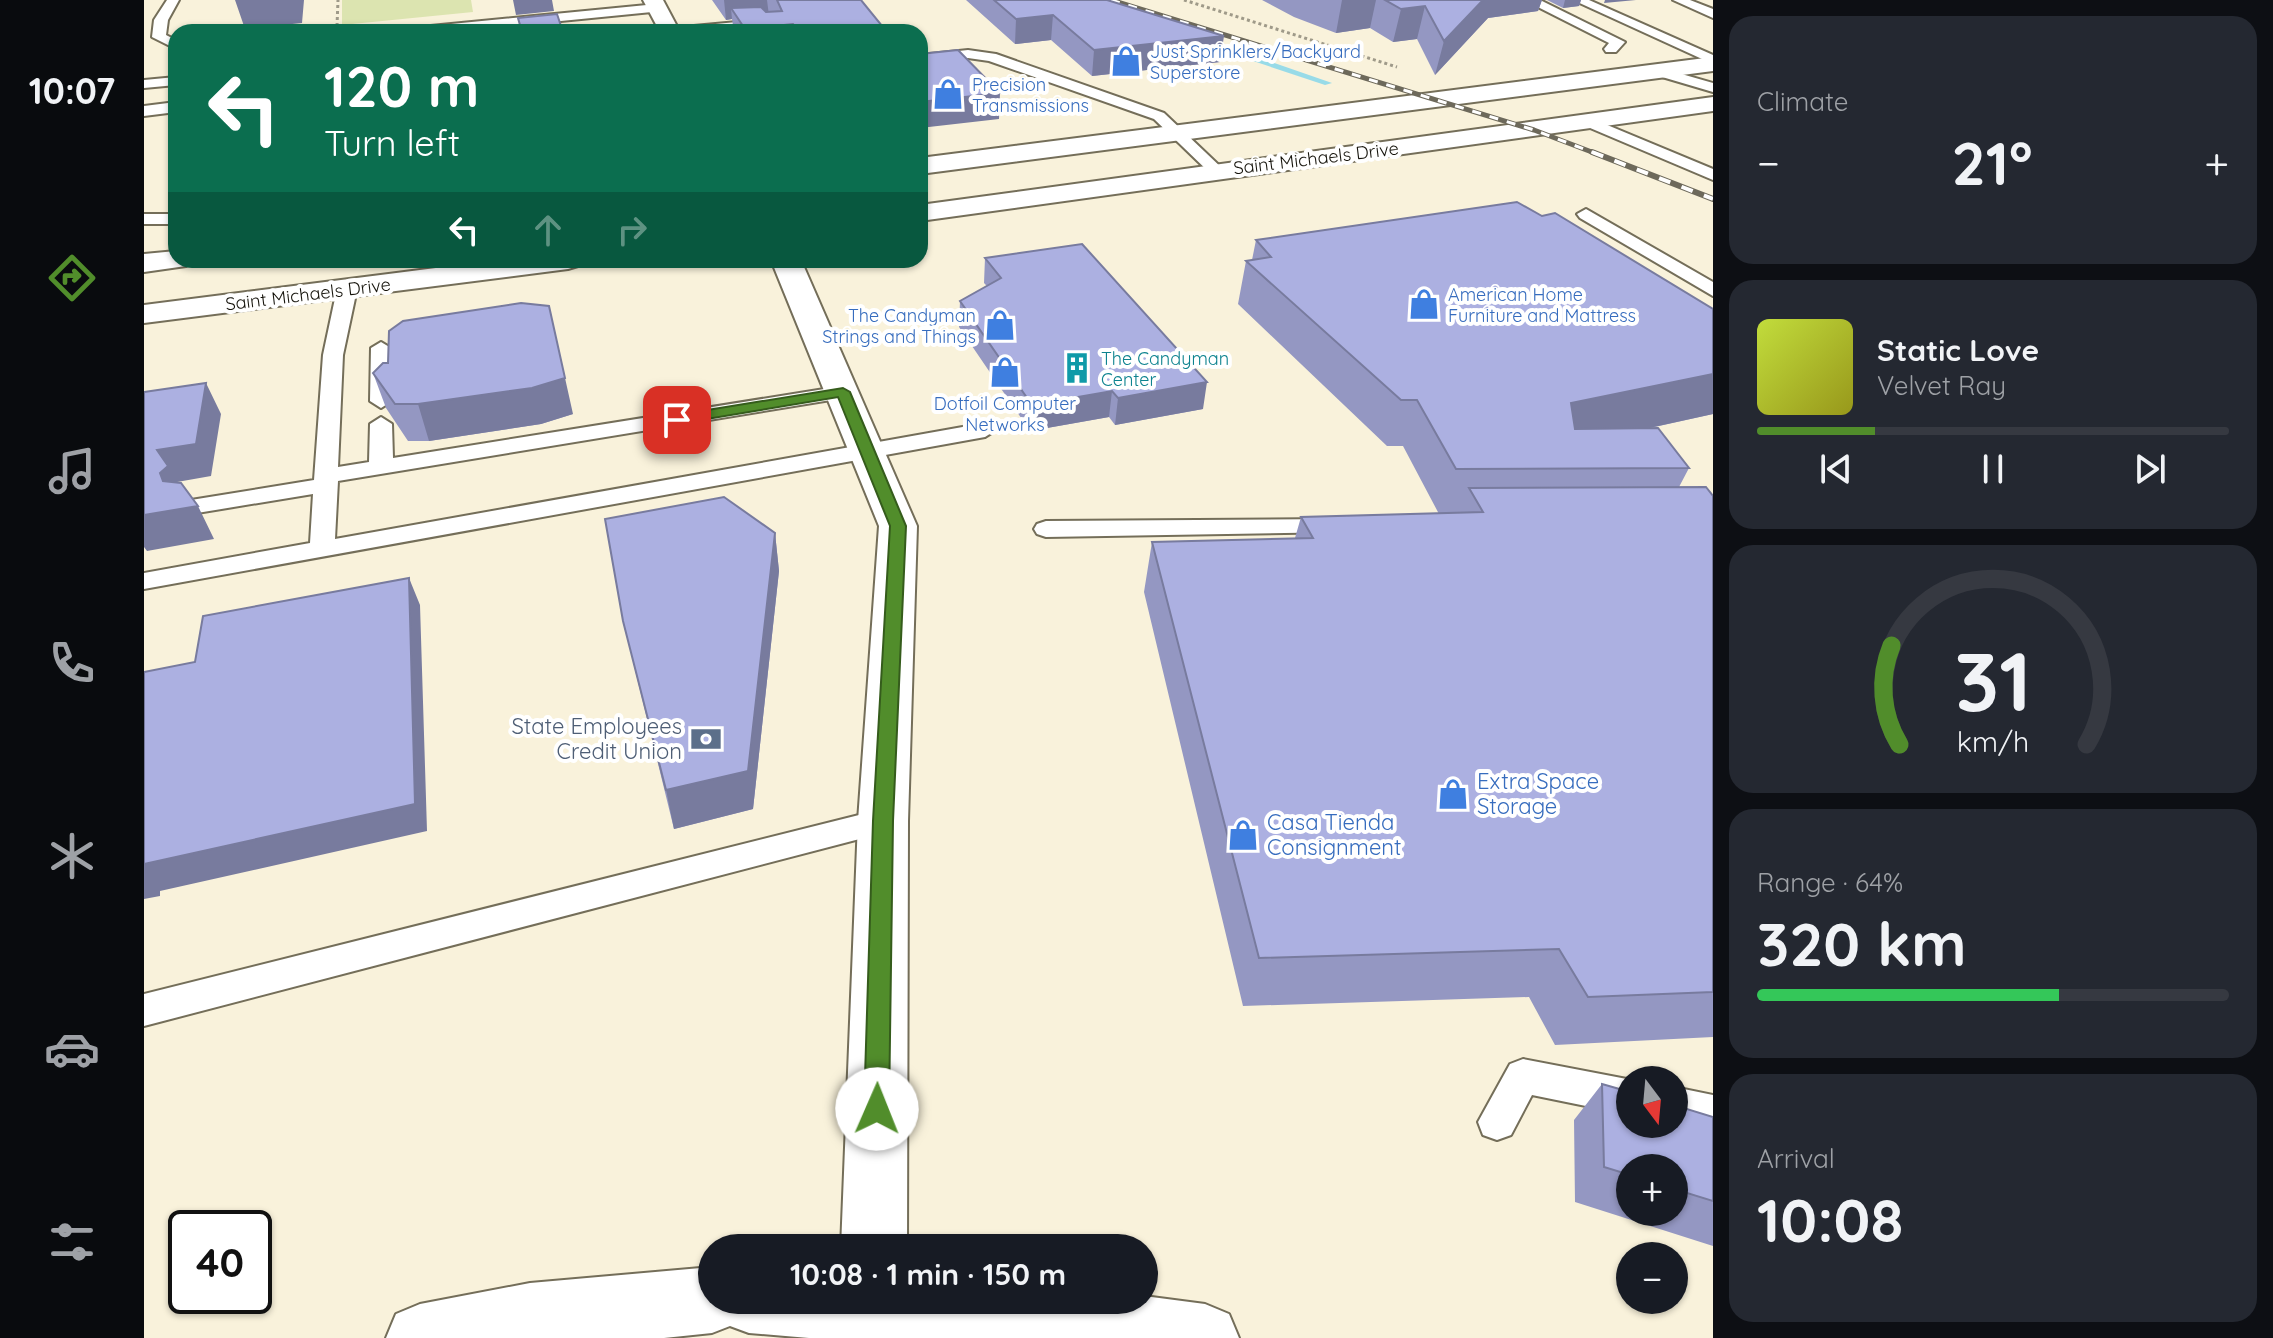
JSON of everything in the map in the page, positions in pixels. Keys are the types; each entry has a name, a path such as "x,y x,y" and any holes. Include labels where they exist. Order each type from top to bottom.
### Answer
{"main road":[{"path":"655,4 666,24"},
{"name":"Saint Michaels Drive","path":"928,165 1713,62"},
{"name":"Saint Michaels Drive","path":"928,212 1713,104"},
{"path":"144,263 168,261"},
{"name":"Saint Michaels Drive","path":"144,314 507,268"},
{"path":"789,268 898,526 883,821 874,1234"},
{"path":"420,1338 530,1317 698,1301"},
{"path":"1058,1314 1205,1338"}],"lane":[{"path":"168,41 159,37 161,20 173,0"},
{"path":"1530,0 1618,42 1611,49"},
{"path":"1579,0 1713,62"},
{"path":"1679,0 1713,14"},
{"path":"480,24 655,4"},
{"path":"928,58 968,54 991,57 1159,116 1217,171"},
{"path":"1657,71 1713,88"},
{"path":"144,84 168,82"},
{"path":"144,111 168,106"},
{"path":"144,111 168,116"},
{"path":"1588,122 1713,175"},
{"path":"1586,214 1713,290"},
{"path":"144,219 168,219"},
{"path":"322,549 333,355 347,289"},
{"path":"381,348 381,468"},
{"path":"191,507 381,468 843,392"},
{"path":"541,442 645,409"},
{"path":"144,581 985,430"},
{"path":"1046,529 1364,527"},
{"path":"144,1010 883,821"},
{"path":"1497,1122 1523,1076 1616,1094"},
{"path":"1688,1108 1713,1113"}],"path":[{"path":"337,24 338,0"}],"green space":[{"path":"342,0 471,0 473,12 352,24 342,24"}],"building":[{"path":"777,0 861,0 880,24 742,24 731,8 761,7 766,12 782,11"},
{"path":"994,0 1107,0 1224,36 1094,50 1053,15 1016,19"},
{"path":"1385,0 1483,0 1444,41 1425,6 1401,9"},
{"path":"557,14 560,24 520,24 518,18"},
{"path":"958,50 1000,93 928,101 928,53"},
{"path":"1517,202 1542,216 1555,213 1713,309 1713,374 1571,403 1575,429 1658,428 1689,468 1456,469 1417,400 1401,400 1246,261 1271,257 1256,240"},
{"name":"The Candyman Center","path":"1082,244 1207,382 1118,398 1112,391 1032,405 960,301 1001,278 985,258"},
{"path":"521,303 549,306 565,378 532,388 418,404 395,404 373,373 383,363 388,363 389,331 403,321"},
{"path":"206,383 196,444 157,450 168,466 160,473 163,481 181,483 198,506 144,515 144,392"},
{"name":"Extra Space Storage","path":"1706,487 1713,496 1713,992 1588,997 1559,949 1259,958 1152,542 1313,538 1301,517 1483,512 1469,488"},
{"name":"State Employees Credit Union","path":"724,497 775,533 748,771 666,790 623,621 605,519"},
{"path":"409,578 415,804 144,864 144,672 195,662 203,616"},
{"path":"1602,1084 1616,1088 1616,1138 1688,1138 1688,1109 1713,1117 1713,1201 1688,1193 1688,1154 1616,1154 1616,1171 1604,1167"}],"waterway":[{"path":"1205,42 1328,83"}],"railway":[{"path":"1111,0 1534,130 1597,154"},
{"path":"1592,152 1713,199"}],"place":[{"name":"Just Sprinklers/Backyard Superstore","path":"1126,61"},
{"name":"Precision Transmissions","path":"948,94"},
{"name":"American Home Furniture and Mattress","path":"1424,304"},
{"name":"The Candyman Strings and Things","path":"1000,325"},
{"name":"The Candyman Center","path":"1077,368"},
{"name":"Dotfoil Computer Networks","path":"1005,372"},
{"name":"State Employees Credit Union","path":"706,739"},
{"name":"Extra Space Storage","path":"1453,794"},
{"name":"Casa Tienda Consignment","path":"1243,835"}],"route":[{"path":"677,420 843,392 898,526 883,821 877,1109"}]}
